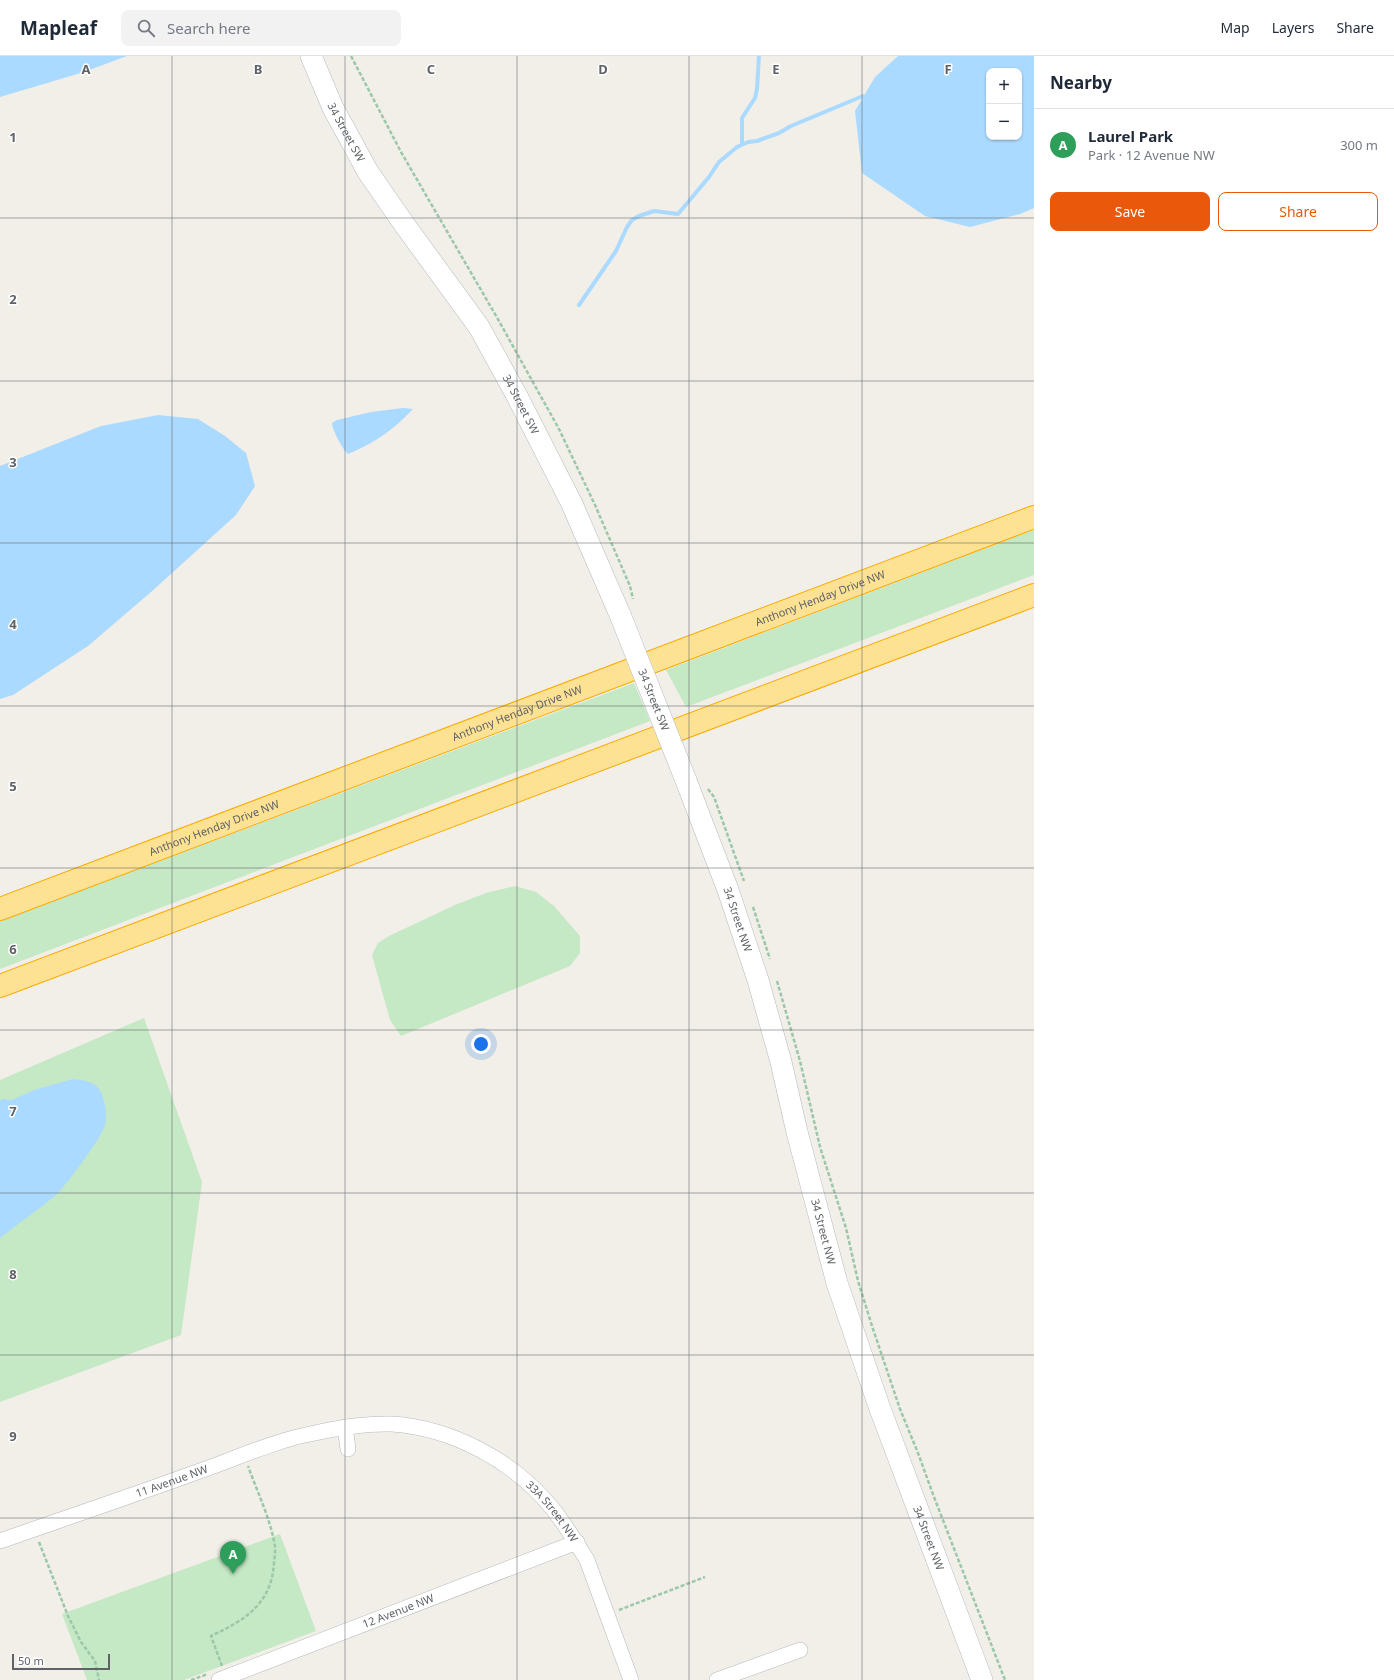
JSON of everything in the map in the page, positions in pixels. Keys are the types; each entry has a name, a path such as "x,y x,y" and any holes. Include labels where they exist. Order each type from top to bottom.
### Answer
{"highway":[{"name":"Anthony Henday Drive NW","path":"0,909 1034,517"},
{"path":"0,986 1034,595"}],"main road":[{"name":"34 Street SW","path":"311,56 333,108 368,172 479,327 517,396 572,504 621,617 685,778"},
{"name":"34 Street NW","path":"685,778 728,890 758,980 781,1062 797,1132 837,1283 885,1423 982,1680"}],"street":[{"name":"11 Avenue NW","path":"0,1541 308,1434 368,1424 391,1424"},
{"name":"33A Street NW","path":"391,1424 414,1427 448,1436 492,1456 521,1478 551,1506 577,1542 587,1560 631,1680"},
{"path":"345,1428 348,1448"},
{"name":"12 Avenue NW","path":"229,1675 577,1542"},
{"path":"717,1680 800,1650"}],"path":[{"path":"351,56 401,152 559,429 595,505 630,586 633,601"},
{"path":"900,1409 1005,1680"},
{"path":"229,1675 211,1636 239,1622 262,1601 269,1589 274,1573 274,1542 247,1464"},
{"path":"37,1537 68,1616 81,1642 95,1660 98,1680"},
{"path":"607,1614 705,1577"}],"green space":[{"path":"1034,530 1034,575 686,707 666,670"},
{"path":"634,683 650,721 0,969 0,921"},
{"path":"515,886 536,892 554,906 580,936 580,953 570,966 401,1036 390,1020 372,955 378,943 389,936 455,905 486,893"},
{"path":"144,1018 202,1182 181,1335 0,1402 0,1080"},
{"path":"280,1534 316,1631 184,1680 87,1680 62,1614"}],"water":[{"path":"0,56 127,56 84,72 0,97"},
{"path":"898,56 1034,56 1034,208 1020,214 970,227 925,216 862,173 855,111 875,77"},
{"path":"403,408 413,409 398,424 383,435 348,454 338,440 332,426 332,423 337,420 371,412"},
{"path":"158,415 198,419 225,436 246,453 255,486 236,515 151,592 88,646 13,695 0,699 0,466 101,426"},
{"path":"73,1079 89,1082 100,1090 106,1113 106,1122 103,1131 83,1161 56,1195 0,1238 0,1101 2,1099 12,1100 34,1090"}],"waterway":[{"path":"742,144 742,118 755,98 759,56"},
{"path":"579,305 616,251 627,227 632,220 654,211 678,214 709,177 719,162 737,147 748,142 757,141 779,133 791,126 863,96"}],"place":[{"name":"Laurel Park","path":"233,1574"}]}
